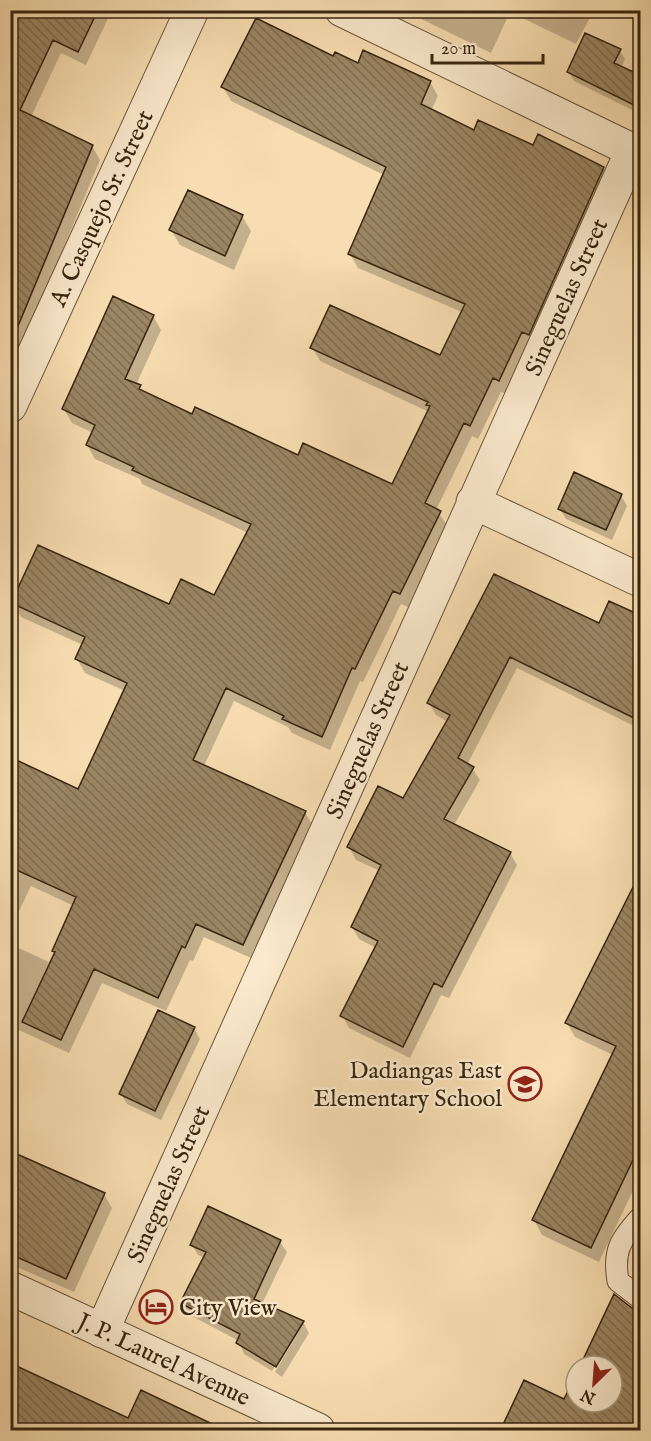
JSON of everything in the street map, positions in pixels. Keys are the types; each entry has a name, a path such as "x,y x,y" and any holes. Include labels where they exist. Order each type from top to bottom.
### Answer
{"street":[{"name":"A. Casquejo Sr. Street","path":"10,406 192,10"},
{"path":"342,10 636,152"},
{"name":"Sineguelas Street","path":"102,1331 473,502 636,152"},
{"path":"473,502 640,580"},
{"name":"J. P. Laurel Avenue","path":"10,1288 318,1431"}],"lane":[{"path":"640,1218 625,1235 614,1260 618,1281 640,1298"}],"building":[{"path":"10,10 98,10 78,52 53,40 20,110 93,145 11,343"},
{"path":"256,18 333,56 335,52 358,63 363,50 431,81 421,104 474,130 478,120 533,145 538,134 604,167 529,335 522,332 499,381 493,378 470,426 464,423 425,503 441,511 400,594 393,591 355,669 352,668 322,737 282,719 284,716 226,688 193,760 306,811 243,945 196,924 185,948 182,946 158,998 94,969 61,1040 22,1022 55,952 52,951 76,897 10,867 10,757 78,789 127,683 75,659 85,637 11,603 38,545 169,604 181,579 214,595 251,524 132,470 134,467 86,445 95,425 62,409 113,296 154,315 125,379 141,385 139,389 192,414 195,407 298,455 303,443 392,484 430,406 426,405 428,402 310,348 330,305 440,355 465,304 348,254 386,167 221,87"},
{"path":"585,33 621,49 614,63 640,75 640,108 567,72"},
{"path":"188,190 243,215 225,256 169,230"},
{"path":"574,472 622,494 606,530 558,509"},
{"path":"494,574 599,623 609,601 640,615 640,721 510,657 458,758 474,767 444,819 511,852 442,987 434,983 403,1047 340,1016 378,941 351,927 381,865 347,847 378,786 403,798 450,715 427,703"},
{"path":"640,873 640,1145 591,1248 532,1220 616,1046 565,1023"},
{"path":"158,1010 195,1027 155,1111 119,1094"},
{"path":"10,1151 105,1193 66,1279 10,1254"},
{"path":"208,1206 281,1240 254,1299 304,1321 276,1367 236,1343 240,1334 180,1303 206,1252 190,1245"},
{"path":"614,1294 632,1308 640,1310 640,1431 500,1431 524,1380 564,1399 564,1414 624,1414 624,1354 586,1354"},
{"path":"10,1363 128,1418 141,1390 227,1431 10,1431"}],"place":[{"name":"Dadiangas East Elementary School","path":"525,1084"},
{"name":"City View","path":"156,1307"}]}
